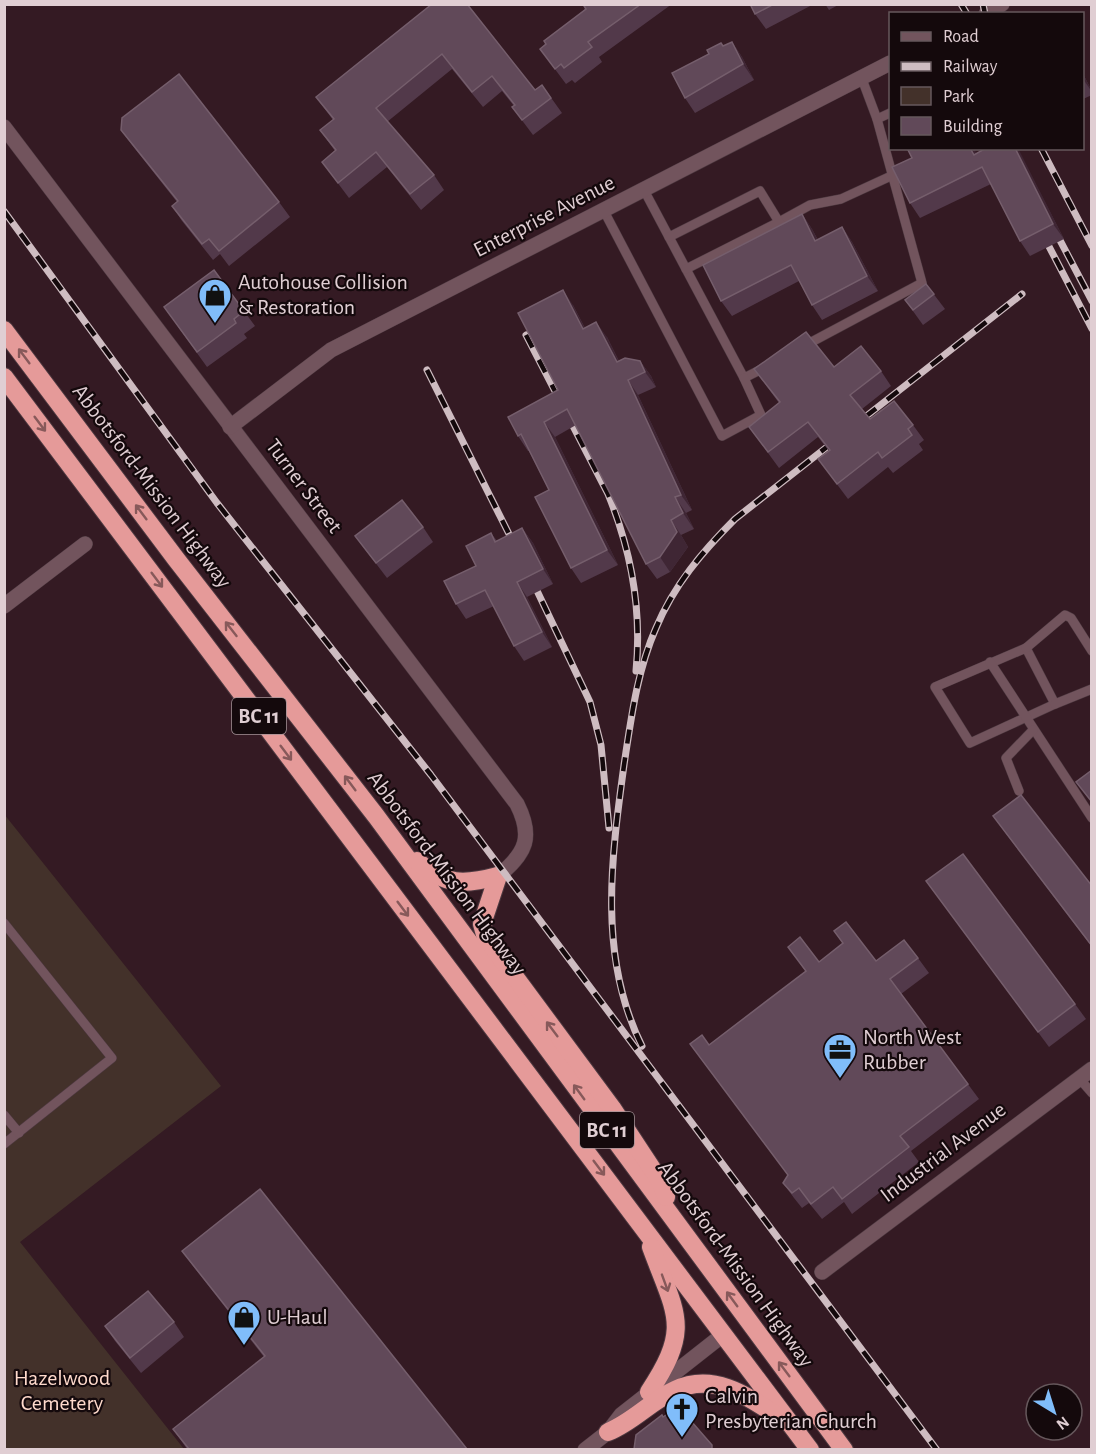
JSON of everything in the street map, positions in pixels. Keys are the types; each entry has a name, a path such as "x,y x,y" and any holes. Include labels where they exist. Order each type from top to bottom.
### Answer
{"highway":[{"name":"Abbotsford-Mission Highway","path":"4,330 176,559 376,816 844,1449"},
{"name":"BC 11","path":"4,377 810,1449"},
{"path":"376,816 409,853 436,876 458,883 480,881 498,876"},
{"path":"498,876 482,924 486,938 638,1145 662,1184 673,1219"},
{"path":"645,1228 674,1307 678,1327 668,1359 649,1392"},
{"path":"724,1334 749,1335 767,1346"},
{"path":"608,1432 627,1424 675,1390 696,1384 720,1384 734,1389 792,1425"}],"street":[{"path":"989,12 1002,4"},
{"name":"Enterprise Avenue","path":"230,427 331,350 889,64"},
{"name":"Turner Street","path":"4,127 517,804 525,820 528,836 520,853 498,876"},
{"path":"4,606 85,544"},
{"name":"Industrial Avenue","path":"822,1272 1085,1074"},
{"path":"585,1449 608,1432 621,1415 724,1334"}],"lane":[{"path":"796,350 922,284 877,118 862,79"},
{"path":"877,118 889,114"},
{"path":"686,269 810,205 841,199 891,176"},
{"path":"604,211 722,436 761,415 744,378 644,190"},
{"path":"669,237 760,191 779,222"},
{"path":"744,378 775,362"},
{"path":"1092,651 1071,618 1065,615 1026,648 935,687 970,743 1092,689"},
{"path":"1026,648 1055,704"},
{"path":"990,662 1092,818"},
{"path":"1019,791 1006,758 1033,730"},
{"path":"4,923 111,1058 4,1144"},
{"path":"1085,1074 1092,1093"},
{"path":"4,1115 19,1133"}],"green space":[{"name":"Hazelwood Cemetery","path":"4,814 221,1086 20,1242 184,1449 5,1449"}],"building":[{"path":"432,4 467,4 535,90 542,85 551,98 522,120 512,107 515,105 492,76 472,92 442,54 376,108 434,175 410,194 376,152 338,183 322,162 336,150 320,130 334,119 316,97"},
{"path":"583,4 641,4 588,42 592,47 564,68 561,64 555,69 540,49 546,44 544,41 586,9"},
{"path":"750,4 774,4 755,14"},
{"path":"732,42 743,64 685,98 672,73 709,54 707,50 721,43 723,46"},
{"path":"179,74 279,202 219,251 209,239 202,244 172,206 178,201 121,130 122,118"},
{"path":"908,150 971,150 974,155 983,150 1016,150 1053,224 1020,241 982,167 910,203 892,167 912,158"},
{"path":"802,214 815,241 842,227 867,276 812,305 791,265 721,301 703,265"},
{"name":"Autohouse Collision & Restoration","path":"214,270 244,311 234,319 236,323 197,352 164,307"},
{"path":"926,284 934,294 913,310 905,300"},
{"path":"563,290 583,329 596,322 617,362 625,358 640,361 645,372 628,380 681,495 675,497 683,513 671,520 677,532 660,557 646,564 567,409 544,422 607,550 571,568 535,497 549,490 521,434 518,436 508,417 558,390 518,313"},
{"path":"806,332 834,367 861,346 881,371 850,395 870,419 894,401 913,425 908,429 912,435 882,458 878,452 837,484 818,459 830,450 808,422 768,452 749,427 780,402 754,369"},
{"path":"402,500 423,527 376,563 355,536"},
{"path":"522,528 543,569 517,582 542,632 514,646 485,590 456,604 444,581 476,566 466,546 491,533 495,542"},
{"path":"1092,770 1092,802 1076,782"},
{"path":"1021,795 1092,886 1092,946 993,816"},
{"path":"963,854 1075,1004 1038,1032 926,881"},
{"name":"North West Rubber","path":"846,922 876,961 904,940 918,958 890,979 968,1084 900,1136 909,1147 842,1199 833,1187 811,1204 799,1188 792,1193 783,1183 788,1175 690,1044 702,1035 709,1045 806,971 788,947 800,937 819,962 843,943 834,931"},
{"path":"260,1189 467,1449 189,1449 173,1429 265,1356 182,1251"},
{"path":"148,1291 174,1322 130,1358 105,1326"},
{"name":"Calvin Presbyterian Church","path":"672,1411 684,1413 712,1445 712,1449 634,1449 636,1435 662,1415 663,1417"}],"railway":[{"path":"961,4 966,12"},
{"path":"983,4 985,12"},
{"path":"1042,150 1092,246"},
{"path":"4,211 217,503 431,775 937,1450"},
{"path":"1053,227 1092,301"},
{"path":"1042,233 1092,329"},
{"path":"642,1046 628,1013 619,978 614,943 612,872 629,730 644,661 663,612 690,570 735,519 1022,294"},
{"path":"526,335 608,494 616,515 629,559 636,603 636,671"},
{"path":"427,370 517,550"},
{"path":"530,576 590,702 601,745 609,828"}],"place":[{"name":"Autohouse Collision & Restoration","path":"215,324"},
{"name":"North West Rubber","path":"840,1079"},
{"name":"U-Haul","path":"244,1346"},
{"name":"Calvin Presbyterian Church","path":"682,1438"}]}
